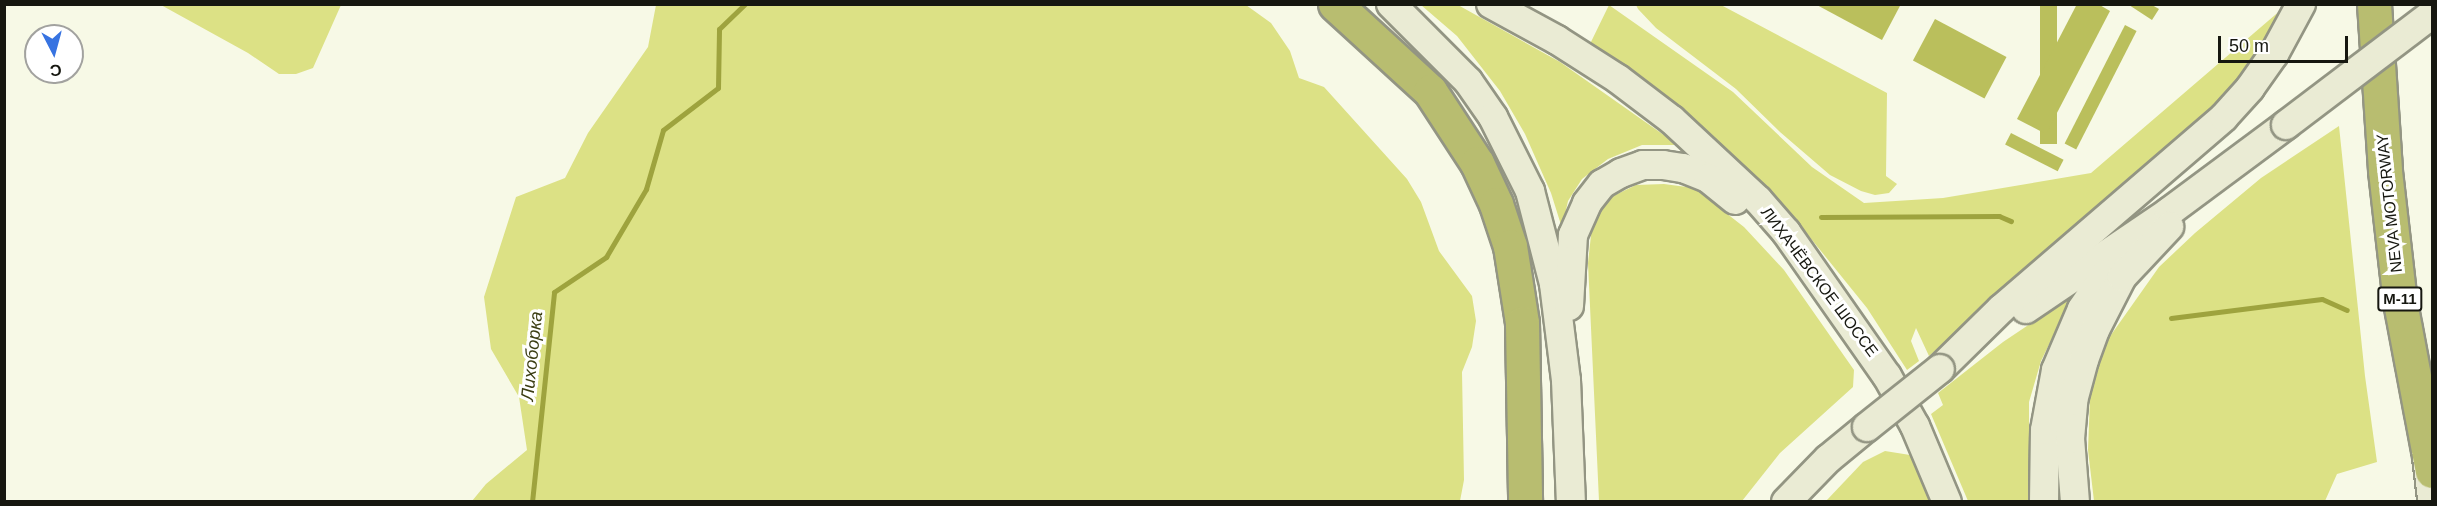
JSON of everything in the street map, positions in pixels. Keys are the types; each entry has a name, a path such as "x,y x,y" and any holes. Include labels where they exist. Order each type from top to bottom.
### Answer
{"highway":[{"path":"1335,4 1430,91 1477,163 1496,204 1510,246 1522,322 1525,501"},
{"name":"NEVA MOTORWAY","path":"2374,4 2385,171 2400,302 2422,426 2433,471"}],"main road":[{"path":"1391,4 1468,81 1493,117 1530,191 1554,284 1566,380"},
{"name":"ЛИХАЧЁВСКОЕ ШОССЕ","path":"1491,4 1557,40 1618,80 1672,120 1758,200 1786,232 1887,376 1915,426 1947,501"},
{"path":"1942,368 2001,309 2224,117 2250,88 2274,54 2301,4"},
{"path":"1786,501 1828,459 1942,368 2169,212 2433,14"},
{"path":"2075,501 2070,439 2073,401 2084,360 2108,302 2122,277 2149,246 2238,161"},
{"path":"1571,501 1566,380 1573,235 1587,203 1602,184 1621,173 1643,165 1683,168 1708,178 1822,282"},
{"path":"2044,501 2045,430 2049,397 2066,340 2082,309 2106,274 2127,249 2169,212"},
{"path":"2422,426 2433,498"},
{"path":"1563,501 1567,445"}],"green space":[{"path":"161,5 341,5 313,68 296,74 279,74 248,53"},
{"path":"656,5 1246,5 1271,23 1290,51 1299,78 1324,87 1407,179 1421,202 1439,251 1472,296 1476,321 1472,347 1462,372 1464,480 1460,501 472,501 486,484 527,450 519,397 491,349 484,297 516,197 565,178 588,133 648,47"},
{"path":"1421,5 1458,5 1560,62 1678,145 1642,145 1608,159 1582,179 1568,201 1562,228 1551,193 1525,134 1500,91 1457,36"},
{"path":"1609,5 1733,92 1812,167 1864,203 1943,198 2091,173 2282,9 2265,47 2218,107 1929,356 1916,328 1911,341 1919,361 1907,370 1867,308 1787,209 1723,147 1665,97 1589,46"},
{"path":"1636,5 1721,5 1887,93 1886,176 1897,184 1889,193 1875,195 1861,191 1830,175 1780,132 1736,89 1656,28"},
{"path":"2339,126 2365,376 2377,462 2337,474 2325,501 2094,501 2088,450 2090,398 2106,342 2159,267 2195,233 2261,178"},
{"path":"1664,184 1694,188 1744,227 1784,270 1854,370 1853,387 1780,453 1742,501 1599,501 1588,263 1592,226 1609,198 1636,185"},
{"path":"2073,295 2041,361 2029,402 2029,501 1968,501 1931,414 1943,405 1938,393 2003,342"},
{"path":"1885,451 1910,455 1930,501 1826,501 1863,462"}],"building":[{"path":"1815,4 1901,4 1882,40"},
{"path":"2040,4 2057,4 2057,144 2040,144"},
{"path":"2077,4 2098,4 2110,11 2046,134 2017,119"},
{"path":"2129,5 2152,5 2159,9 2152,20"},
{"path":"1935,19 2007,57 1984,99 1913,60"},
{"path":"2125,25 2137,31 2076,149 2065,144"},
{"path":"2011,133 2064,160 2058,171 2005,145"}],"waterway":[{"name":"Лихоборка","path":"532,502 554,292 606,257 646,189 663,130 718,88 719,29 745,4"},
{"path":"1821,217 1999,216 2011,221"},
{"path":"2171,318 2322,299 2347,310"}]}
